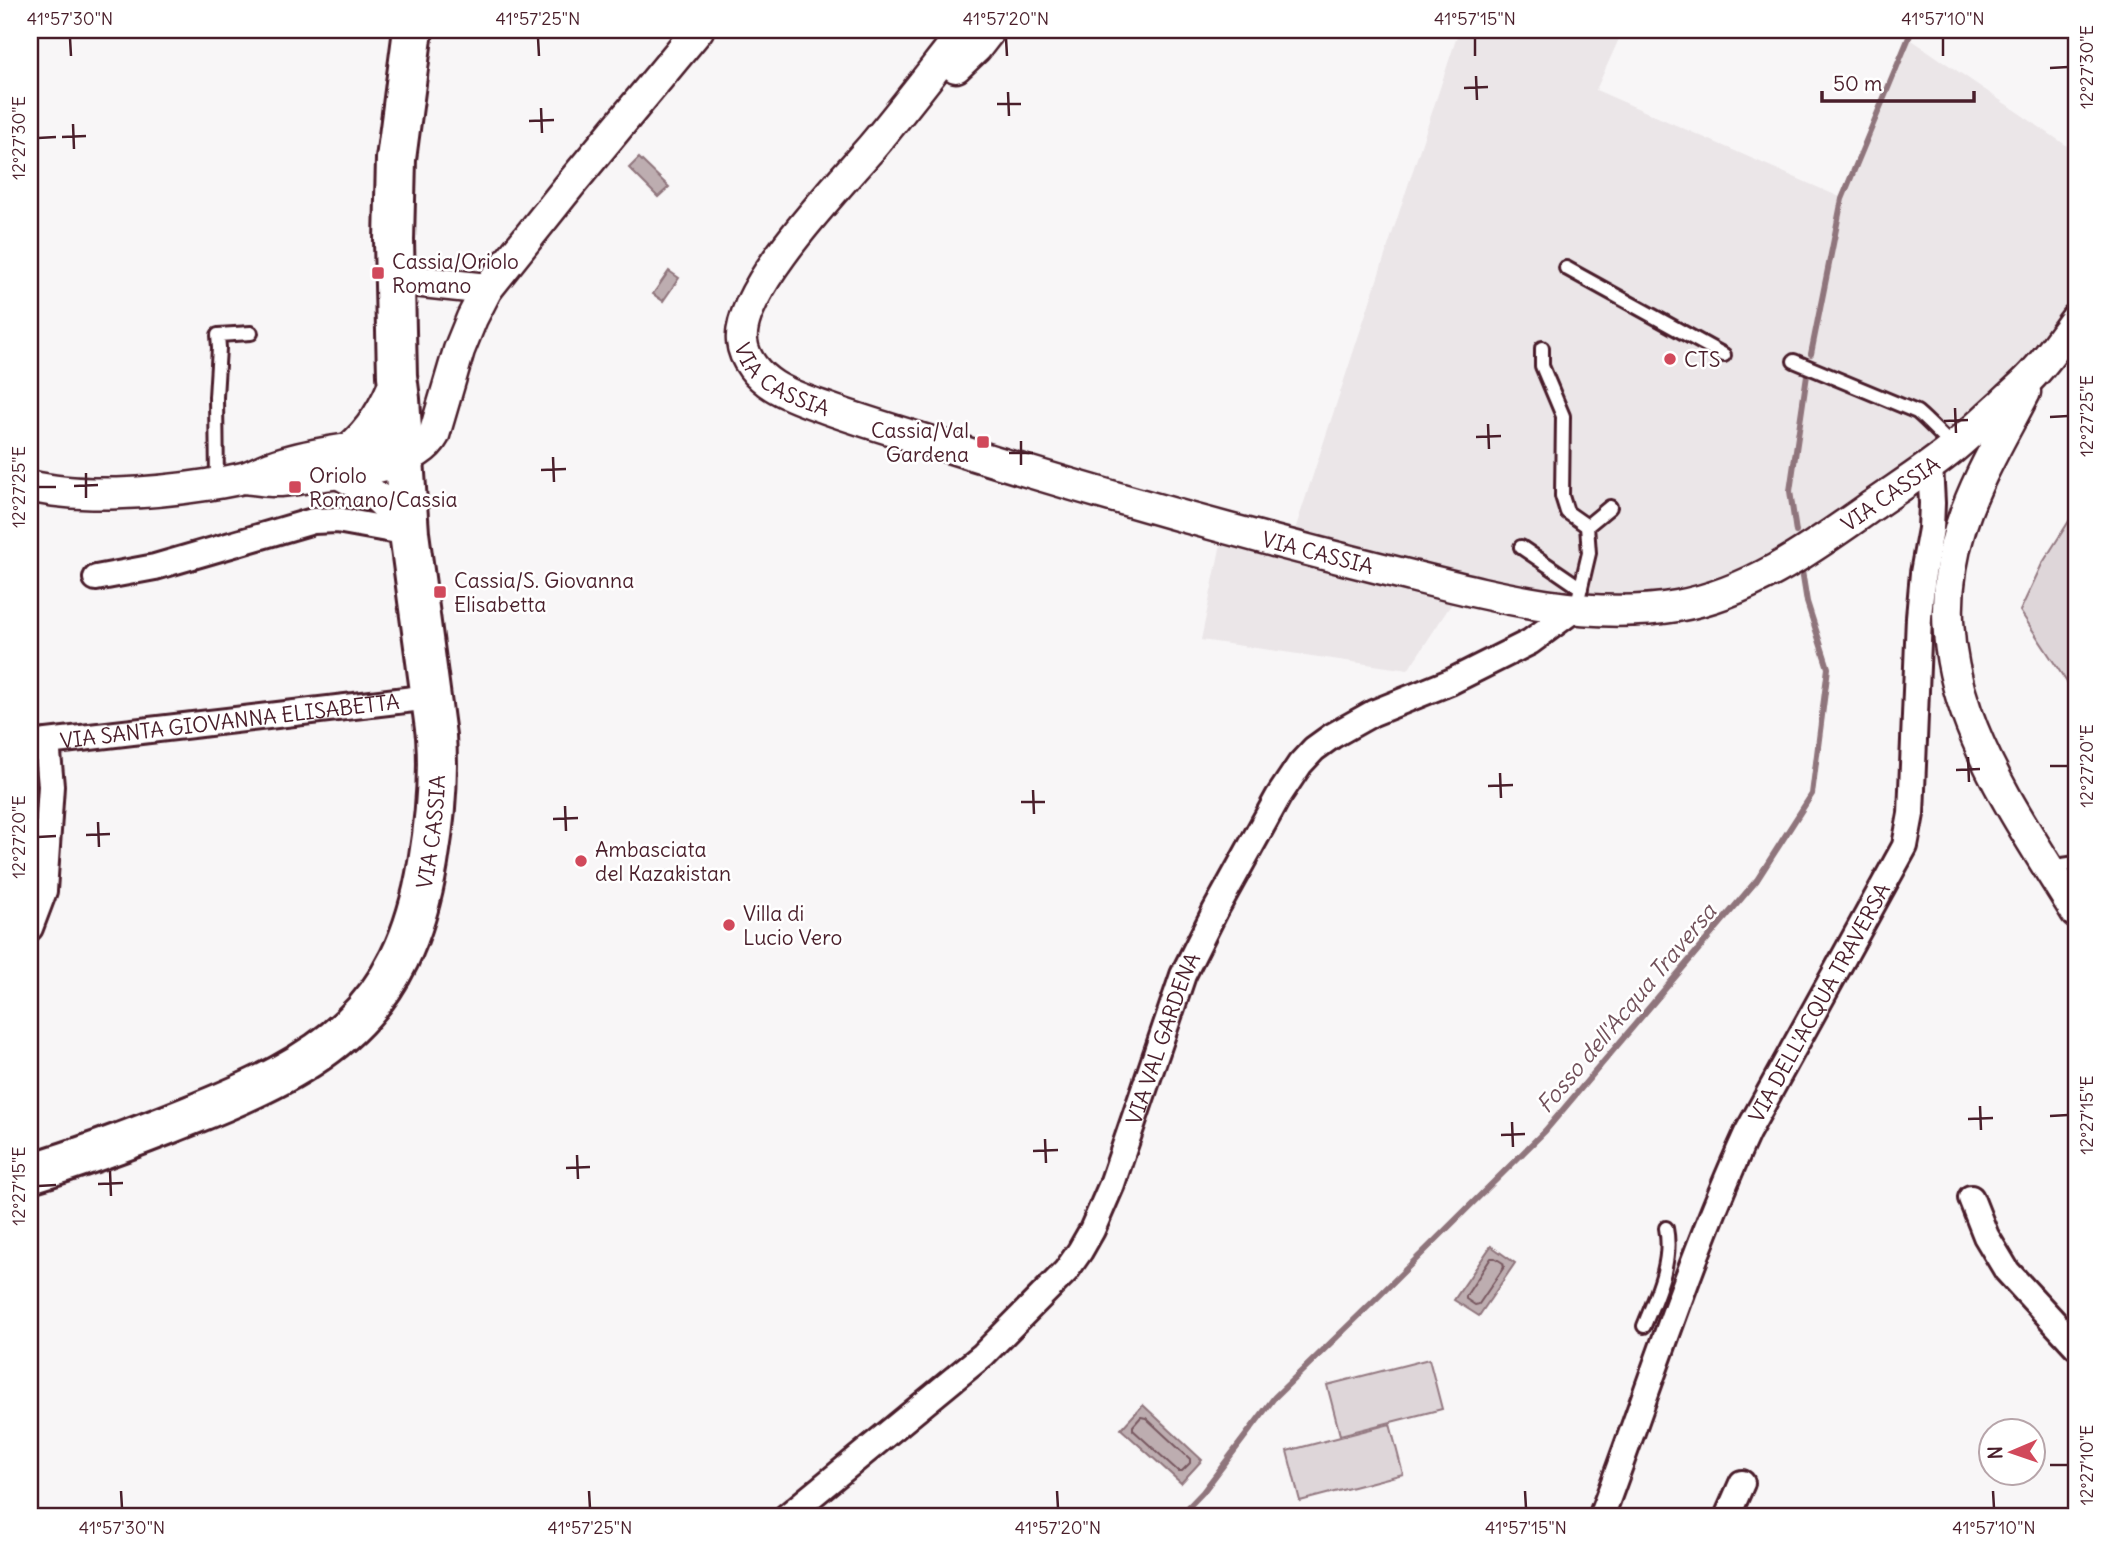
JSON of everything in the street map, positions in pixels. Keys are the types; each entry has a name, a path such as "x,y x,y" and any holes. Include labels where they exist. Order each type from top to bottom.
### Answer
{"main road":[{"name":"VIA CASSIA","path":"30,1173 138,1137 257,1088 321,1051 369,1007 385,986 408,942 424,884 434,824 437,775 436,736 409,533 397,376 394,240 396,159 413,30"}],"street":[{"path":"30,486 47,491 127,492 164,490 231,480 274,481 388,448 403,458 422,449 434,435 459,350 487,289 573,180 698,30"},
{"name":"VIA CASSIA","path":"965,30 783,252 753,299 742,335 745,352 752,367 772,385 838,412 1011,467 1224,529 1525,601 1579,598 1622,611 1694,602 1734,589 1800,556 1930,465 1954,447 2035,373 2076,319"},
{"name":"VIA CASSIA","path":"872,146 976,48 990,30"},
{"path":"395,279 487,289"},
{"path":"2035,373 1962,524 1952,563 1948,622 1952,668 1971,726 2013,811 2062,865 2076,912"},
{"path":"344,461 378,417 397,376"},
{"path":"1954,447 1984,474"},
{"path":"344,461 363,486 385,502 409,533"},
{"name":"VIA DELL'ACQUA TRAVERSA","path":"1601,1517 1687,1280 1747,1133 1905,846 1911,814 1919,617 1931,528 1930,465"},
{"path":"96,578 155,567 313,521 337,520 409,533"},
{"name":"VIA VAL GARDENA","path":"786,1517 983,1355 1066,1271 1080,1251 1108,1195 1183,975 1215,911 1300,764 1332,736 1373,713 1450,682 1530,642 1559,622 1579,598"},
{"name":"VIA SANTA GIOVANNA ELISABETTA","path":"38,743 431,697"},
{"path":"30,928 44,891 51,786 38,743"},
{"path":"1970,1198 1986,1236 2007,1271 2076,1346"},
{"path":"1727,1517 1742,1483"}],"lane":[{"path":"1566,268 1724,355"},
{"path":"231,480 216,397 218,335 251,333"},
{"path":"1542,348 1542,366 1563,416 1563,496 1567,512 1587,526"},
{"path":"1794,361 1917,412 1954,447"},
{"path":"1587,526 1610,507"},
{"path":"1521,547 1579,598 1589,553 1587,526"},
{"path":"1644,1326 1668,1251 1666,1228"},
{"path":"1663,1272 1687,1280"}],"shaded area":[{"path":"1459,30 1623,30 1596,90 1842,198 1909,38 2076,152 2076,318 1954,447 1694,602 1462,588 1408,670 1201,640 1224,529 1290,545"},
{"path":"2076,510 2076,696 2020,611 2042,564"},
{"path":"1429,1359 1442,1409 1340,1435 1327,1385"},
{"path":"1390,1424 1403,1474 1300,1501 1287,1451"}],"water":[{"path":"639,158 669,187 658,197 629,168"},
{"path":"669,271 679,278 663,301 653,294"},
{"path":"1491,1246 1515,1263 1479,1316 1454,1300"},
{"path":"1143,1405 1202,1460 1181,1483 1121,1429"}],"waterway":[{"name":"Fosso dell'Acqua Traversa","path":"1811,354 1842,199 1912,30"},
{"name":"Fosso dell'Acqua Traversa","path":"1796,532 1790,491 1807,375"},
{"name":"Fosso dell'Acqua Traversa","path":"1179,1517 1203,1492 1274,1398 1545,1131 1757,880 1812,794 1828,668 1807,602 1802,571"}],"place":[{"name":"Cassia/Oriolo Romano","path":"378,273"},
{"name":"CTS","path":"1670,359"},
{"name":"Cassia/Val Gardena","path":"983,442"},
{"name":"Oriolo Romano/Cassia","path":"295,487"},
{"name":"Cassia/S. Giovanna Elisabetta","path":"440,592"},
{"name":"Ambasciata del Kazakistan","path":"581,861"},
{"name":"Villa di Lucio Vero","path":"729,925"}]}
